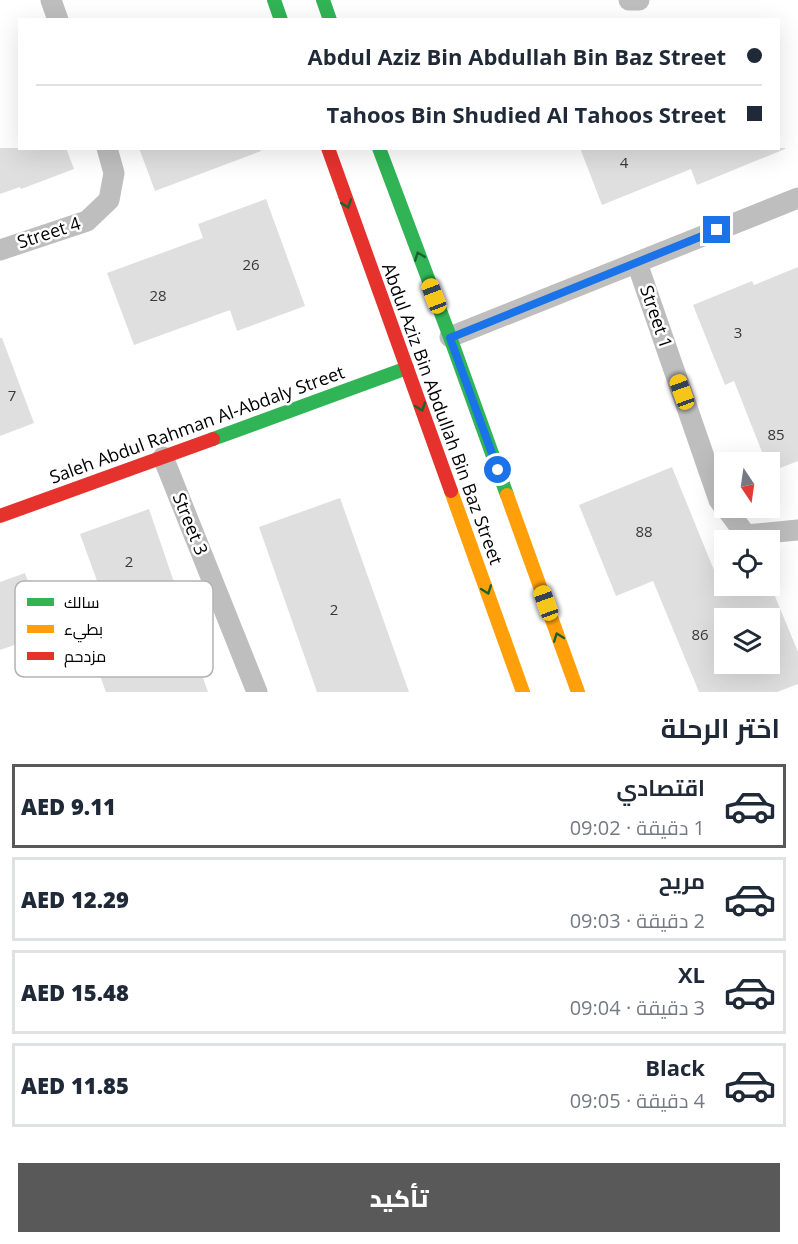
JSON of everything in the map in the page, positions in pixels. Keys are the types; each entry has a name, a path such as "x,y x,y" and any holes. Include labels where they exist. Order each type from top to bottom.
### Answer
{"street":[{"path":"51,0 57,18"},
{"path":"274,0 280,18"},
{"path":"323,0 329,18"},
{"path":"629,0 639,0"},
{"name":"Street 4","path":"0,250 87,221 109,200 114,173 108,150"},
{"name":"Abdul Aziz Bin Abdullah Bin Baz Street","path":"329,150 523,692"},
{"name":"Abdul Aziz Bin Abdullah Bin Baz Street","path":"380,150 578,692"},
{"path":"450,338 798,198"},
{"name":"Street 1","path":"637,263 714,486"},
{"name":"Saleh Abdul Rahman Al-Abdaly Street","path":"0,516 407,368"},
{"name":"Street 3","path":"163,457 213,581"},
{"name":"Street 1","path":"733,518 746,535 798,530"},
{"name":"Street 3","path":"213,582 257,692"}],"building":[{"path":"0,148 67,150 74,169 21,189 20,187 0,194"},
{"path":"780,148 785,148 697,185 691,169 602,205 581,150 780,150"},
{"path":"140,150 261,150 261,151 155,191"},
{"path":"266,199 305,306 237,331 230,310 134,345 107,273 203,238 198,224"},
{"path":"798,267 798,461 780,468 780,452 762,452 734,381 725,385 693,305 752,281 754,285"},
{"path":"0,338 2,338 34,423 0,436"},
{"path":"672,467 714,570 714,596 775,596 780,608 714,608 714,674 780,674 780,608 798,652 798,684 777,692 699,692 653,581 616,596 579,505"},
{"path":"340,498 409,692 317,692 259,527"},
{"path":"149,509 174,581 97,581 80,534"},
{"path":"25,573 28,581 15,581 15,645 0,650 0,582"},
{"path":"100,677 203,677 208,692 106,692"}],"traffic: fast":[{"path":"274,0 280,18"},
{"path":"323,0 329,18"},
{"path":"380,150 507,495"},
{"path":"213,439 407,368"}],"traffic: slow":[{"path":"451,491 523,692"},
{"path":"507,495 578,692"}],"traffic: jam":[{"path":"329,150 451,491"},
{"path":"0,516 213,439"}],"route":[{"path":"498,470 450,338 717,230"}]}
